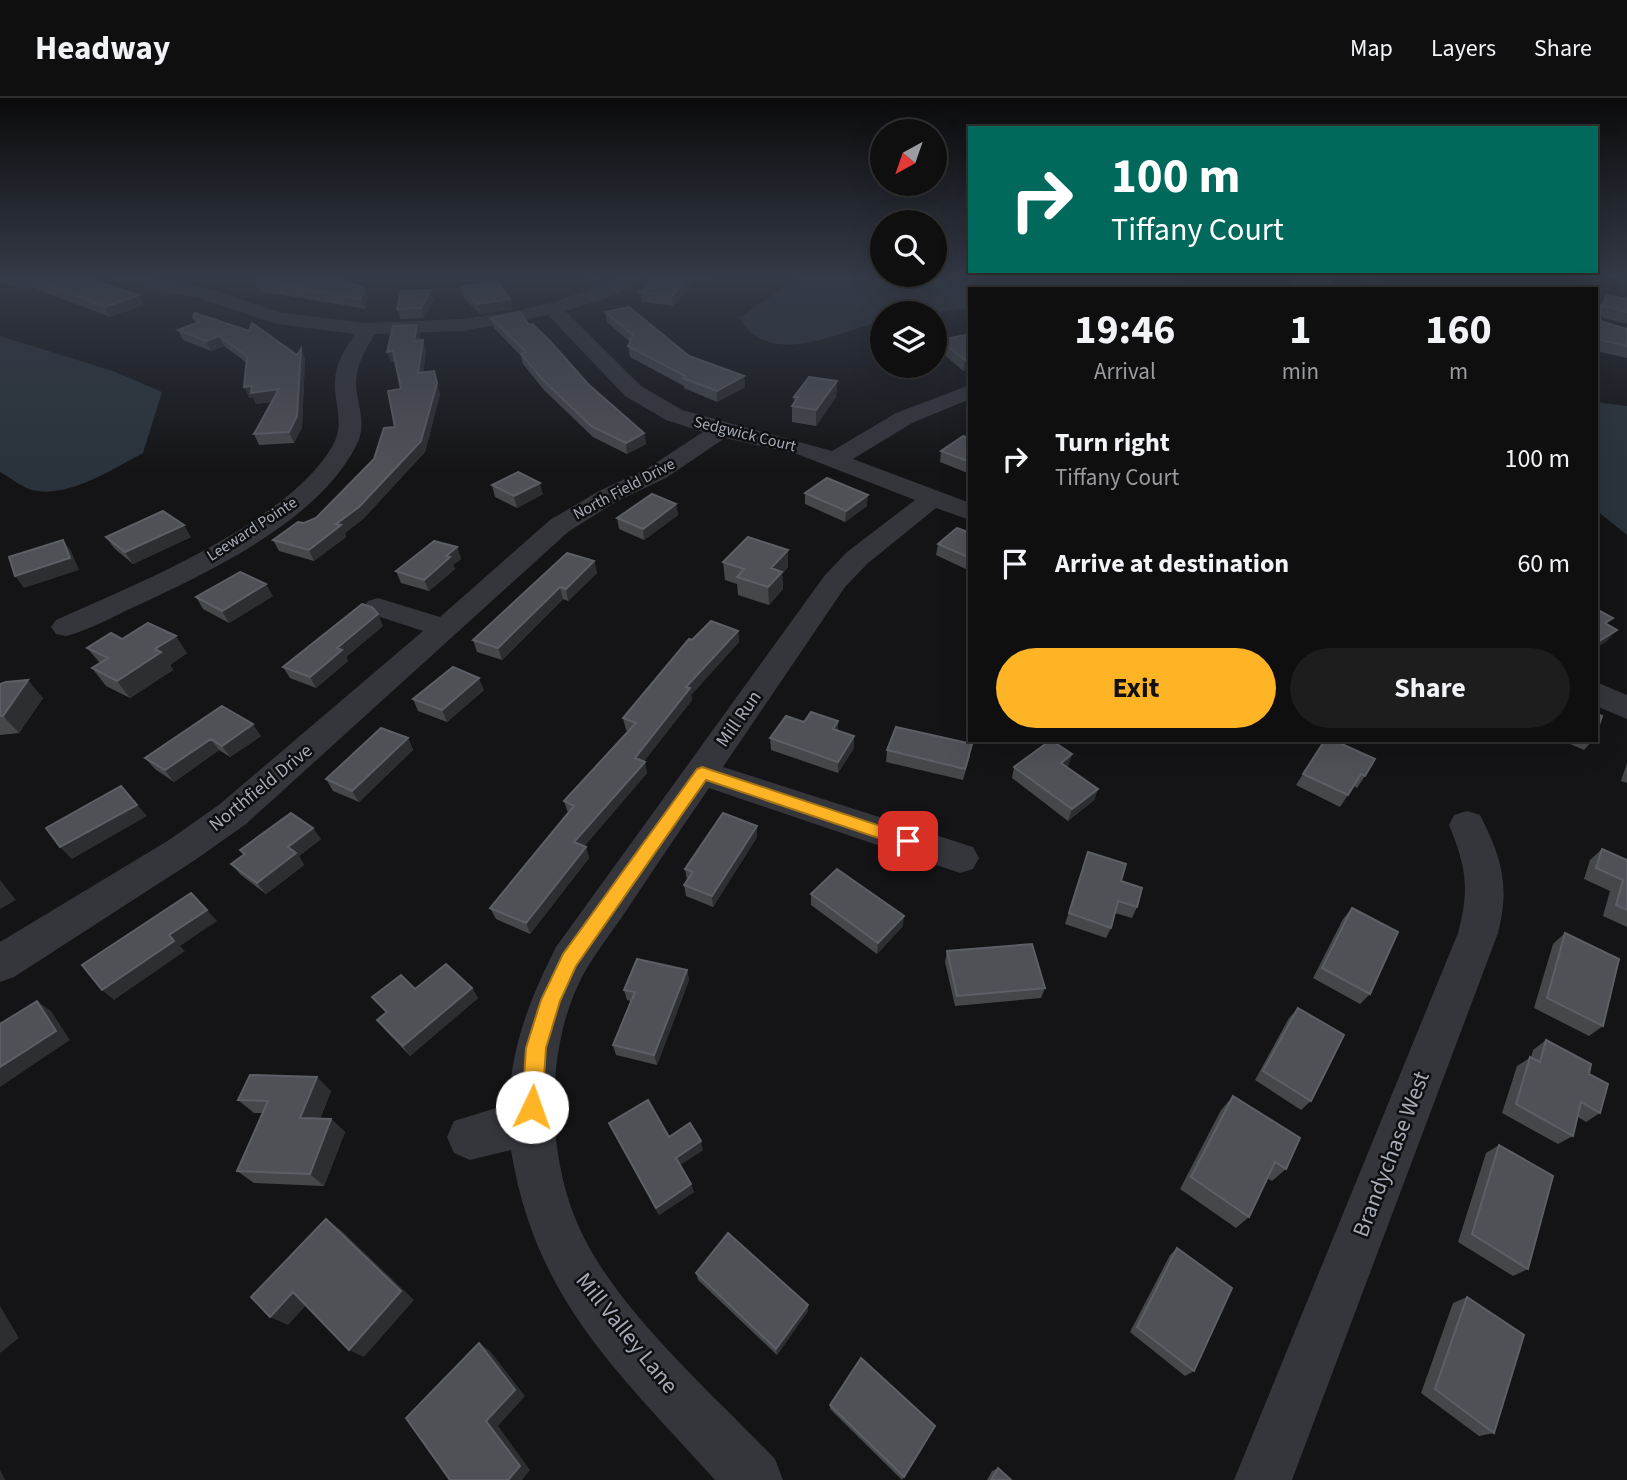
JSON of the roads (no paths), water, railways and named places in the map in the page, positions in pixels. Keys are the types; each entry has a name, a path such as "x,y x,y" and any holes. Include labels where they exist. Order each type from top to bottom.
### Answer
{"street":[{"name":"Leeward Pointe","path":"66,627 200,563 263,524 312,486 331,467 349,435 351,404 345,377 348,364 362,340"},
{"name":"Sedgwick Court","path":"582,340 633,391 674,415 721,430 786,444 835,460 968,511"},
{"path":"835,460 904,418 968,392"},
{"name":"North Field Drive","path":"499,580 568,520 608,496 657,473 721,430"},
{"name":"Mill Run","path":"532,1122 536,1048 550,1000 570,960 835,580 858,558 933,498"},
{"name":"Northfield Drive","path":"0,964 182,850 267,788 499,580"},
{"path":"377,607 445,628"},
{"path":"1598,694 1627,708"},
{"path":"702,773 960,858"},
{"name":"Brandychase West","path":"1263,1480 1478,933 1485,907 1487,884 1481,856 1468,825"},
{"path":"470,1136 532,1122"},
{"name":"Mill Valley Lane","path":"532,1122 536,1161 545,1202 567,1256 580,1279 594,1301 632,1345 754,1480"}]}
